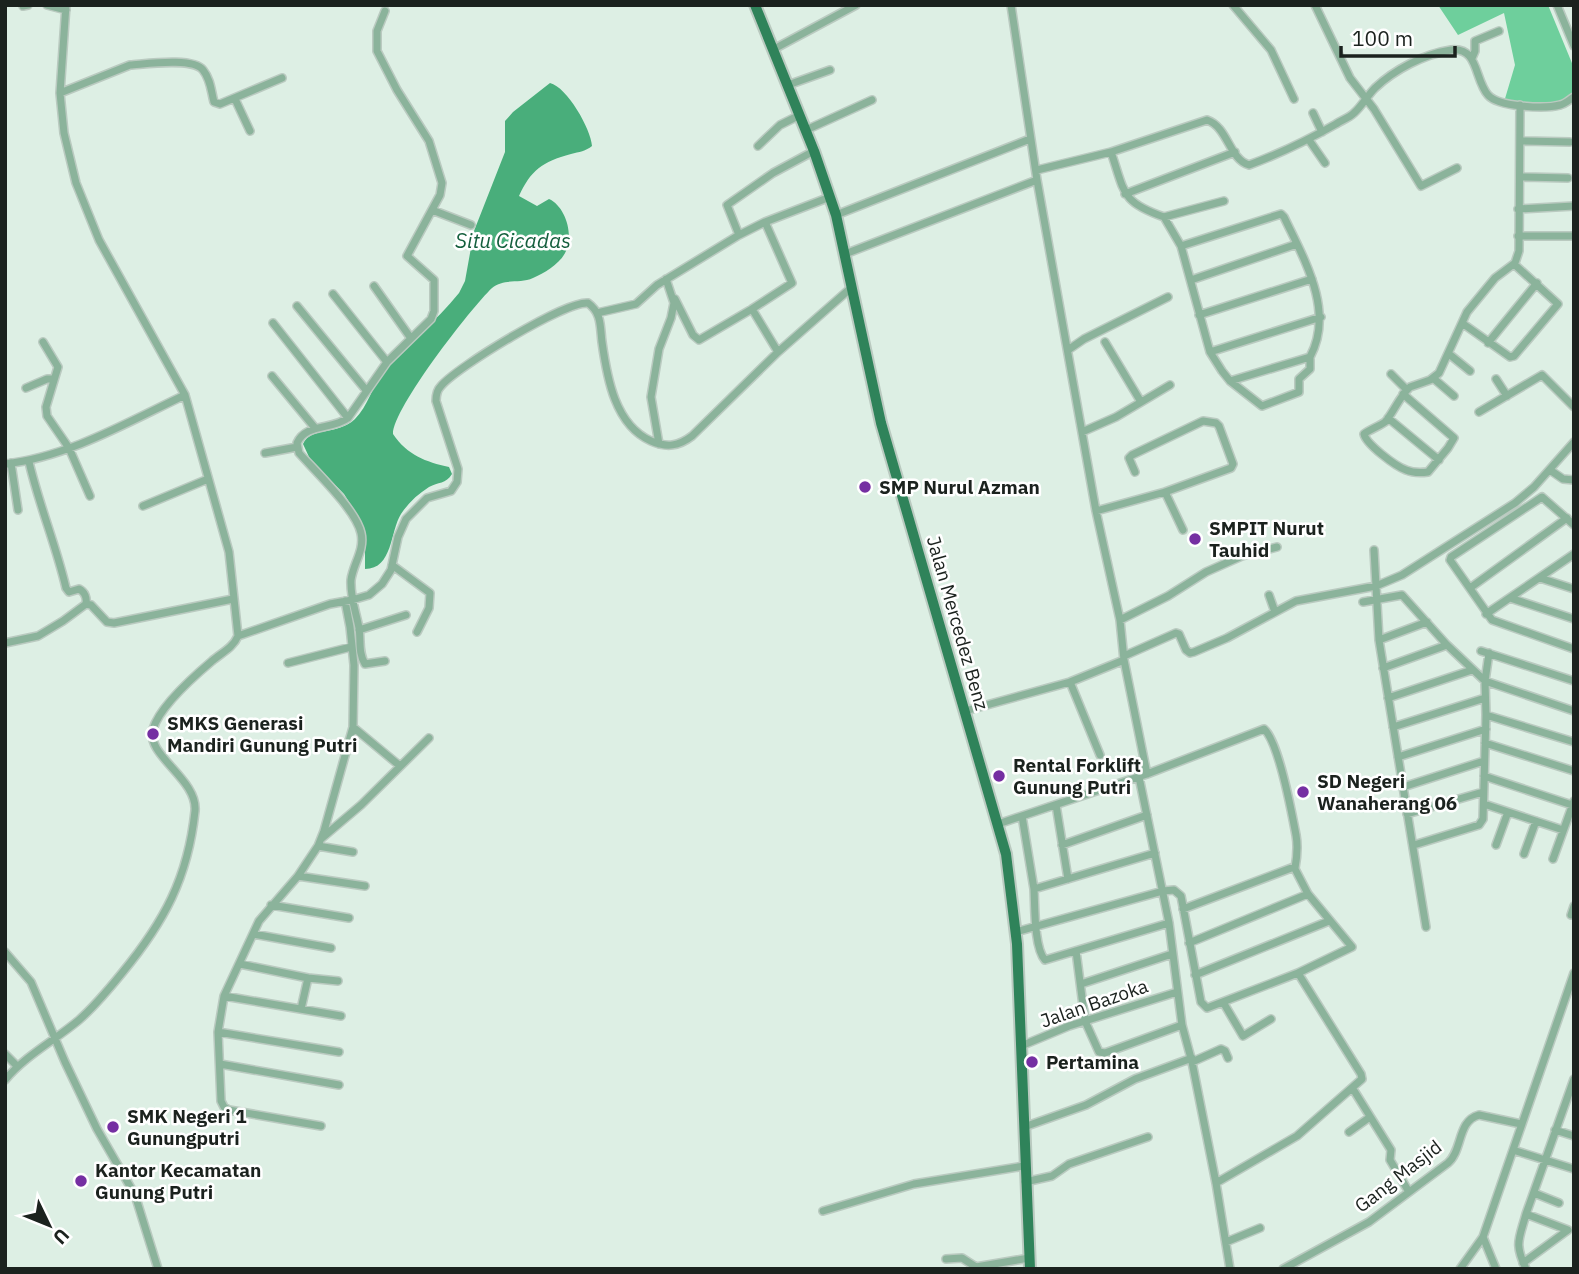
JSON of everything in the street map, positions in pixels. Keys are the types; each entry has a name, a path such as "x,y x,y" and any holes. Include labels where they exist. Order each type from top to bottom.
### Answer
{"main road":[{"name":"Jalan Mercedez Benz","path":"755,5 806,130 836,215 881,423 1006,855 1016,932 1029,1264"}],"street":[{"path":"5,1080 17,1066 80,1018 106,993 150,938 170,904 183,869 195,806 188,787 153,744 153,729 163,710 209,663 235,643 238,636 229,551 185,395 93,227 76,183 68,152 60,93 66,8 47,5"},
{"path":"774,49 856,5"},
{"path":"1011,5 1037,180 1082,432 1120,620 1147,815 1169,923 1182,1025 1192,1060 1230,1269"},
{"path":"1233,5 1271,50 1294,99"},
{"path":"1315,5 1346,70 1374,109 1421,186 1457,168"},
{"path":"1557,5 1574,46"},
{"path":"320,842 353,727 354,664 349,601 352,576 362,543 361,533 346,506 299,453 298,439 315,428 339,424 348,418 387,362 431,318 434,311 434,280 407,256 442,189 434,151 377,51 377,31 385,10"},
{"path":"1472,58 1475,41 1499,32"},
{"path":"1037,170 1111,152 1207,120 1218,127 1235,152 1249,165 1309,140 1354,113 1385,80 1428,57 1458,50 1472,58 1486,94 1498,101 1520,105 1559,106 1574,97"},
{"path":"60,93 130,65 192,63 204,71 211,83 216,103 220,104 282,78"},
{"path":"788,85 830,70"},
{"path":"235,99 250,131"},
{"path":"806,130 872,100"},
{"path":"1391,374 1405,392 1452,436 1454,441 1428,472 1415,473 1401,469 1363,437 1366,432 1388,418 1405,392 1417,383 1433,378 1442,369 1472,306 1499,275 1514,264 1519,255 1520,105"},
{"path":"1313,113 1322,132"},
{"path":"758,146 780,125 800,115"},
{"path":"836,215 1030,139"},
{"path":"1309,140 1325,163"},
{"path":"1521,141 1570,142"},
{"path":"738,235 727,205 773,173 814,151"},
{"path":"1111,152 1125,194 1141,209 1164,217 1224,201"},
{"path":"1125,194 1235,152"},
{"path":"1521,177 1569,178"},
{"path":"845,254 1037,180"},
{"path":"597,313 636,304 666,279 738,235 830,197"},
{"path":"1518,209 1574,206"},
{"path":"432,210 471,225"},
{"path":"1164,217 1181,246 1210,352 1230,381 1258,404 1266,406 1299,392 1299,379 1310,369 1310,357 1321,317 1312,279 1282,213 1181,246"},
{"path":"666,279 697,340 752,309 792,283 765,222"},
{"path":"1518,236 1574,236"},
{"path":"1191,280 1297,244"},
{"path":"1462,323 1488,343 1514,356 1557,306 1557,301 1514,264"},
{"path":"1199,315 1312,279"},
{"path":"1488,343 1537,283"},
{"path":"373,286 410,337"},
{"path":"238,636 293,615 349,601 376,590 387,578 401,527 412,511 427,498 451,491 457,482 458,469 436,394 443,384 482,356 550,315 582,302 588,303 597,313 607,365 623,416 640,435 659,444 679,444 692,436 778,352 852,287"},
{"path":"334,294 387,362"},
{"path":"1068,350 1084,339 1168,297"},
{"path":"659,444 652,408 652,385 674,298"},
{"path":"297,306 366,390"},
{"path":"752,309 778,352"},
{"path":"1210,352 1321,317"},
{"path":"273,323 348,418"},
{"path":"43,342 58,367 46,407 47,416 69,448 90,496"},
{"path":"1105,342 1141,402"},
{"path":"1449,354 1470,371"},
{"path":"1230,381 1310,357"},
{"path":"272,376 315,428"},
{"path":"1479,412 1542,376 1574,407"},
{"path":"1433,378 1454,396"},
{"path":"26,388 47,379 54,379"},
{"path":"1496,379 1507,396"},
{"path":"1082,432 1170,385"},
{"path":"18,510 8,463 29,462 69,448 185,395"},
{"path":"1388,418 1439,460"},
{"path":"1097,511 1164,492 1233,466 1216,423 1198,422 1132,455 1129,458 1135,472"},
{"path":"965,711 1070,682 1176,633 1186,650 1194,652 1227,638 1296,601 1376,586 1402,575 1515,503 1570,453 1574,442"},
{"path":"265,453 297,447"},
{"path":"29,462 66,588 69,592 82,591 86,604"},
{"path":"1550,470 1563,479 1574,480"},
{"path":"143,506 208,479"},
{"path":"1164,492 1183,530"},
{"path":"1574,525 1542,497 1451,557 1451,563 1486,614 1500,624 1574,649"},
{"path":"1470,588 1567,518"},
{"path":"1120,620 1168,596 1206,572 1242,556 1278,547"},
{"path":"1374,550 1379,640 1426,927"},
{"path":"1486,614 1573,556"},
{"path":"392,565 430,593 429,608 417,632"},
{"path":"1540,578 1574,589"},
{"path":"1363,602 1400,594 1485,681 1574,711"},
{"path":"1269,595 1275,612"},
{"path":"1510,598 1574,619"},
{"path":"86,604 91,605 107,622 114,623 233,599"},
{"path":"349,601 359,630 363,662 368,664 385,661"},
{"path":"5,643 38,636 86,604"},
{"path":"359,630 406,615"},
{"path":"1379,640 1427,622"},
{"path":"1383,668 1447,645"},
{"path":"288,663 351,647"},
{"path":"1414,845 1479,825 1483,819 1485,652 1574,681"},
{"path":"1388,698 1472,670"},
{"path":"1070,682 1100,755"},
{"path":"1393,727 1485,698"},
{"path":"1486,715 1574,742"},
{"path":"353,727 400,766"},
{"path":"998,824 1143,776 1264,729 1277,755 1283,776 1296,836 1296,868 1308,894 1350,942 1351,949 1298,973 1207,1008 1203,1006 1195,975 1179,893 1174,890 1016,932"},
{"path":"1398,757 1486,729"},
{"path":"321,1126 224,1107 221,1101 218,1032 224,996 258,921 298,876 320,842 429,738"},
{"path":"1485,743 1574,771"},
{"path":"1403,786 1484,761"},
{"path":"1484,776 1573,803 1553,859"},
{"path":"1407,814 1483,792"},
{"path":"1484,804 1563,830"},
{"path":"1056,805 1068,879"},
{"path":"1496,845 1508,812"},
{"path":"1062,845 1147,815"},
{"path":"1022,816 1042,959 1048,960 1169,923"},
{"path":"1524,853 1536,821"},
{"path":"320,842 353,852"},
{"path":"1034,890 1155,853"},
{"path":"1183,909 1291,867 1296,868"},
{"path":"298,876 365,886"},
{"path":"1189,943 1308,894"},
{"path":"271,905 349,918"},
{"path":"1195,975 1329,921"},
{"path":"253,934 331,948"},
{"path":"1076,951 1084,1021 1098,1050 1103,1053 1182,1025"},
{"path":"5,952 32,982 97,1129 140,1206 158,1269"},
{"path":"1081,984 1172,954"},
{"path":"240,964 308,978 338,981"},
{"path":"1216,1183 1297,1136 1360,1083 1361,1074 1298,973"},
{"path":"1460,1269 1483,1237 1513,1150 1515,1123 1574,973"},
{"path":"301,1009 308,978"},
{"name":"Jalan Bazoka","path":"1021,1046 1084,1021 1177,992"},
{"path":"224,996 341,1016"},
{"path":"1223,1002 1243,1036 1271,1019"},
{"path":"218,1032 339,1052"},
{"path":"1024,1127 1086,1105 1135,1079 1221,1049 1228,1058"},
{"path":"5,1054 17,1066"},
{"path":"220,1064 339,1085"},
{"path":"1571,1231 1524,1266 1518,1246 1526,1214 1574,1079"},
{"path":"1353,1090 1391,1150 1390,1160 1409,1192"},
{"path":"1564,1102 1574,1106"},
{"name":"Gang Masjid","path":"1283,1269 1368,1222 1452,1159 1463,1129 1474,1116 1515,1123"},
{"path":"1349,1132 1370,1117"},
{"path":"1555,1130 1574,1136"},
{"path":"1025,1182 1052,1176 1069,1164 1148,1137"},
{"path":"1513,1150 1574,1168"},
{"path":"823,1211 914,1184 1024,1166"},
{"path":"1534,1192 1559,1203"},
{"path":"1526,1214 1571,1231"},
{"path":"1226,1242 1260,1228"},
{"path":"1483,1237 1495,1268"},
{"path":"946,1259 962,1258 976,1267 1029,1264"}],"shaded area":[{"path":"1438,5 1548,5 1574,68 1574,98 1551,107 1504,102 1515,65 1504,13 1458,35"}],"water":[{"name":"Situ Cicadas","path":"550,83 564,92 577,110 592,146 552,160 539,168 519,196 537,206 549,199 560,208 568,229 566,251 557,263 538,276 502,283 492,288 451,336 419,382 396,421 393,434 411,452 425,460 449,467 452,474 410,502 397,521 386,556 381,563 365,569 365,538 356,513 344,494 310,459 303,444 312,435 340,428 355,419 383,372 459,293 465,281 474,231 505,152 505,121"}],"place":[{"name":"SMP Nurul Azman","path":"865,487"},
{"name":"SMPIT Nurut Tauhid","path":"1195,539"},
{"name":"SMKS Generasi Mandiri Gunung Putri","path":"153,734"},
{"name":"Rental Forklift Gunung Putri","path":"999,776"},
{"name":"SD Negeri Wanaherang 06","path":"1303,792"},
{"name":"Pertamina","path":"1032,1062"},
{"name":"SMK Negeri 1 Gunungputri","path":"113,1127"},
{"name":"Kantor Kecamatan Gunung Putri","path":"81,1181"}]}
